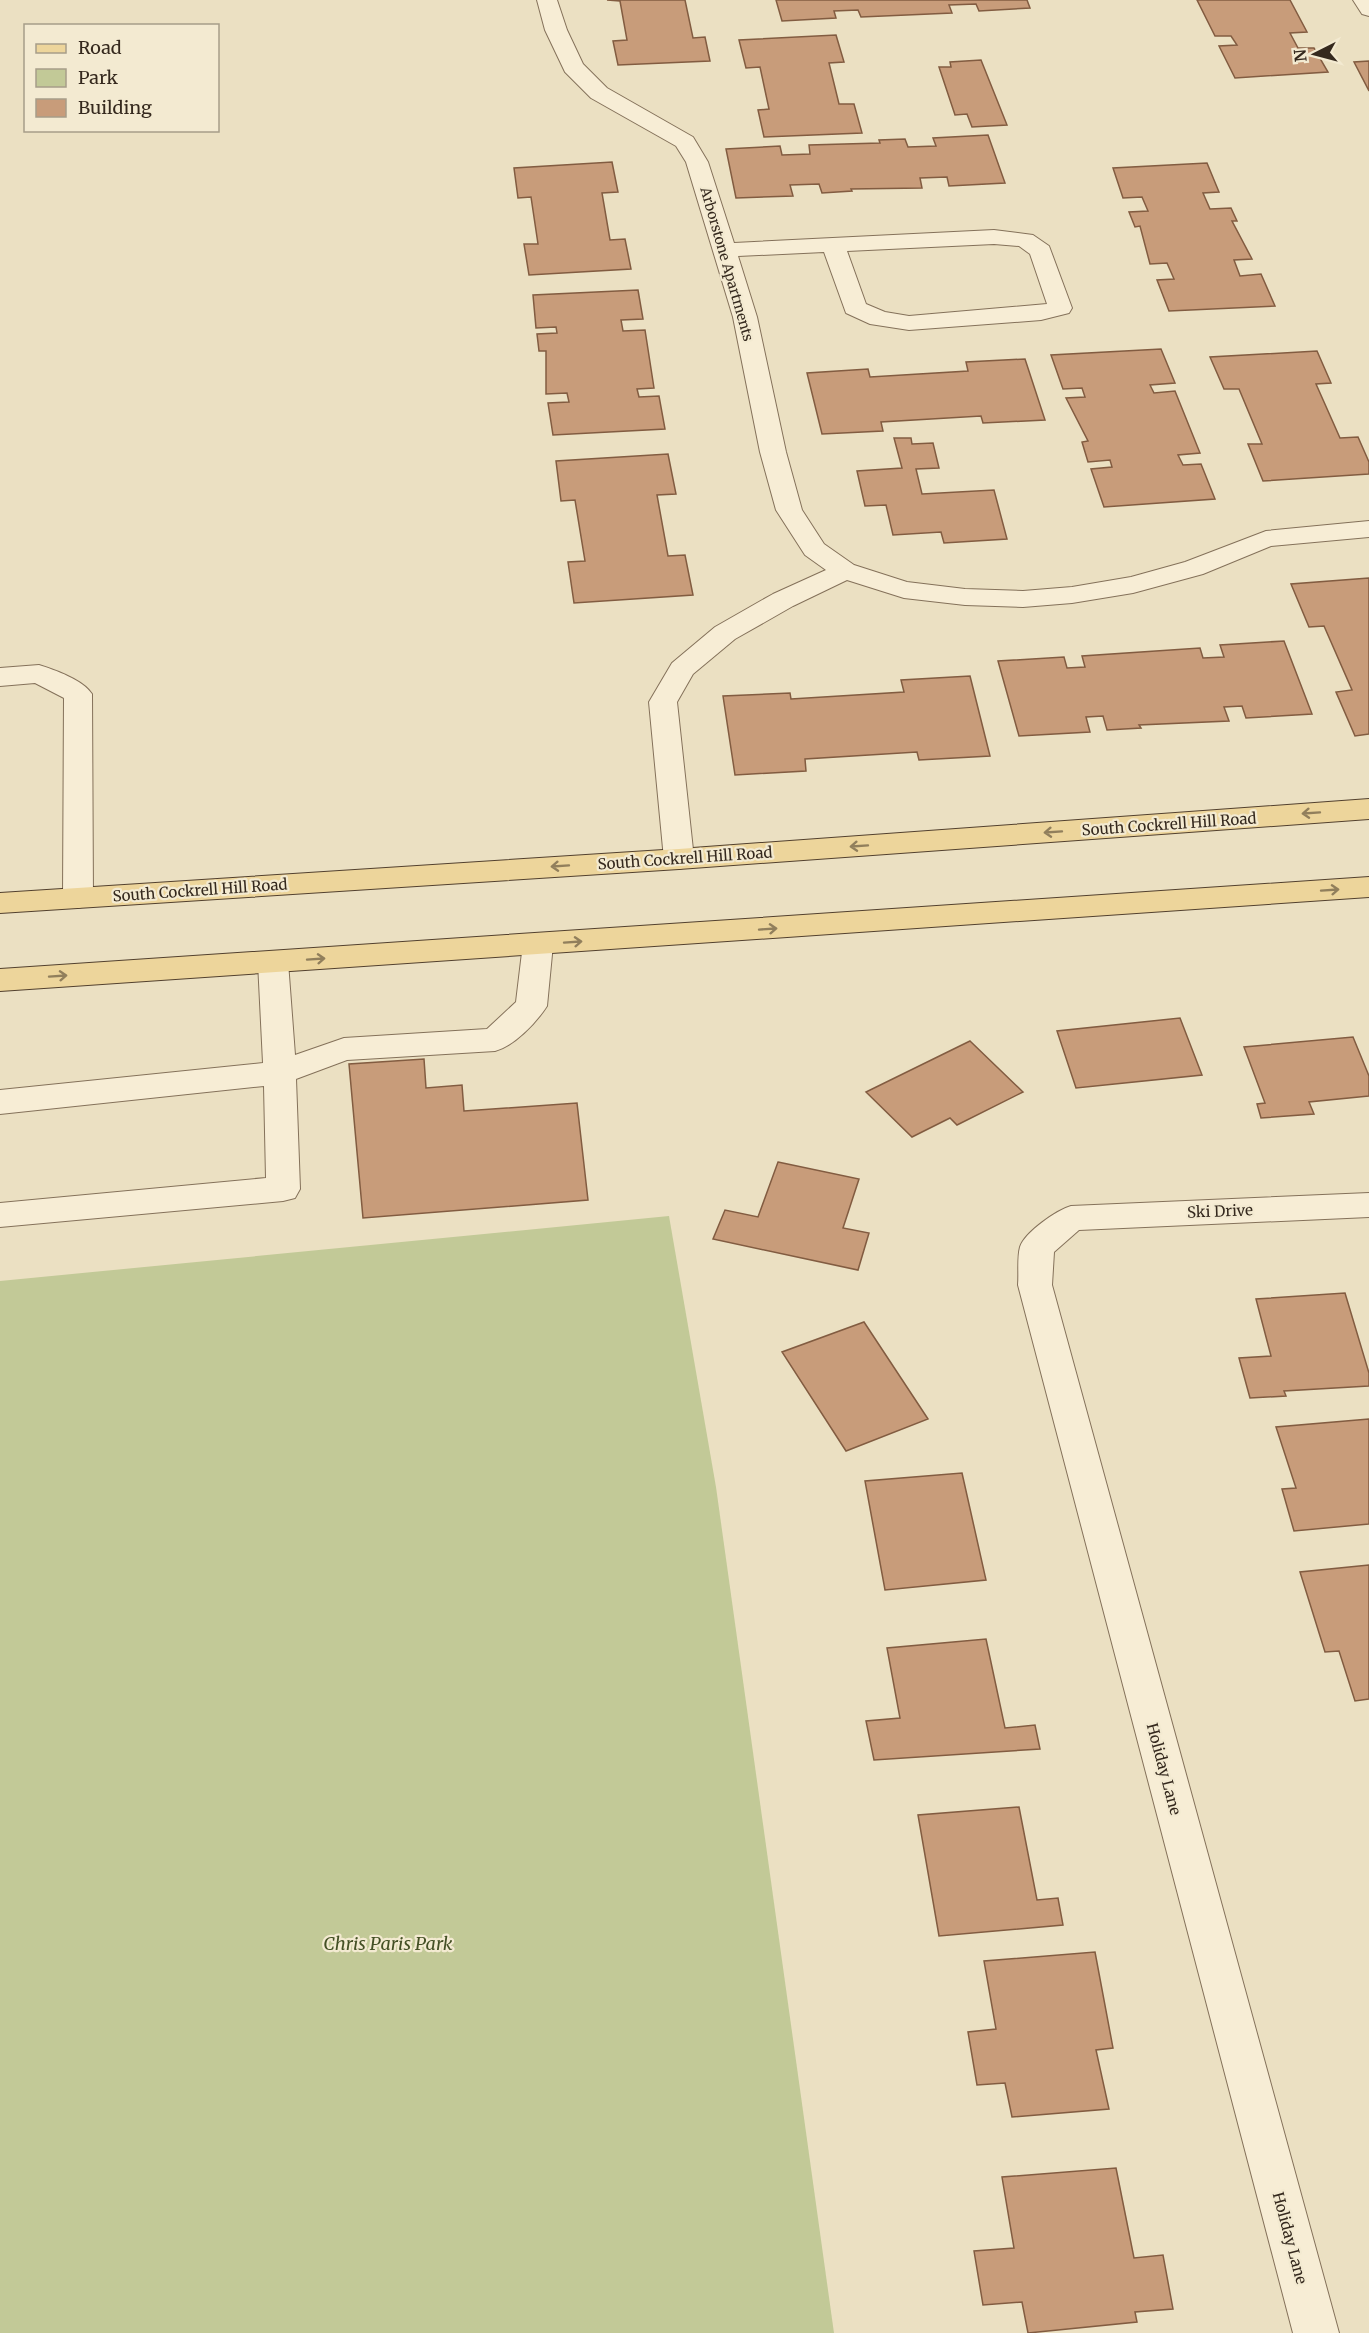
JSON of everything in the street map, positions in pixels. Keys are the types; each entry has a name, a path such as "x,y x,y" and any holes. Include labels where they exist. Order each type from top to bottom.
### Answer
{"main road":[{"name":"South Cockrell Hill Road","path":"0,903 679,859 1369,809"},
{"path":"0,980 1369,887"}],"street":[{"name":"Arborstone Apartments","path":"548,0 556,30 573,67 599,93 685,142 697,162 745,317 773,452 789,510 814,549 845,571 904,590 965,597 1042,597 1134,585 1194,568 1266,539 1369,529"},
{"path":"1364,0 1369,10"},
{"path":"725,250 994,237 1025,240 1041,251 1060,308 1041,313 909,323 879,319 855,308 833,245"},
{"path":"679,859 663,702 682,669 725,633 783,600 845,571"},
{"path":"0,677 39,674 78,694 78,898"},
{"path":"0,1102 279,1073 344,1049 495,1040 531,1006 538,944"},
{"path":"0,1215 284,1189 273,962"},
{"name":"Ski Drive","path":"1071,1218 1369,1205"},
{"name":"Holiday Lane","path":"1071,1218 1036,1247 1035,1285 1316,2333"}],"green space":[{"name":"Chris Paris Park","path":"669,1216 716,1487 834,2333 0,2333 0,1281"}],"building":[{"path":"607,0 685,0 693,38 705,37 710,61 618,65 613,41 627,40 620,1"},
{"path":"776,0 1027,0 1030,8 979,11 976,4 949,5 952,13 861,17 858,10 834,11 836,18 782,21"},
{"path":"1197,0 1290,0 1307,32 1290,33 1298,48 1314,48 1328,72 1235,78 1219,46 1237,45 1231,36 1215,36"},
{"path":"836,35 844,62 829,63 839,104 854,104 862,133 764,137 758,110 769,109 760,67 746,68 739,40"},
{"path":"981,60 1007,125 972,127 967,114 955,115 939,67 951,67 950,62"},
{"path":"1369,61 1369,91 1354,62"},
{"path":"988,135 1005,183 949,186 947,177 920,178 922,188 851,189 852,191 822,193 819,184 790,185 793,196 736,198 726,149 780,146 782,155 810,154 809,145 880,143 879,140 905,139 908,147 936,146 933,138"},
{"path":"612,162 618,192 602,193 610,240 625,239 631,269 529,275 524,244 538,244 531,197 518,198 514,168"},
{"path":"1207,163 1219,192 1203,193 1210,209 1231,208 1237,221 1232,221 1252,259 1234,260 1240,276 1261,274 1275,306 1169,311 1157,280 1174,279 1167,263 1150,264 1140,226 1135,227 1129,212 1148,211 1142,197 1123,198 1113,168"},
{"path":"638,290 643,319 621,320 623,331 645,330 654,388 637,389 639,397 659,396 665,429 553,435 548,403 569,402 567,393 546,394 546,351 539,351 537,334 557,333 556,327 536,328 533,295"},
{"path":"1161,349 1175,383 1150,385 1154,393 1175,391 1200,453 1178,455 1183,465 1201,464 1215,499 1104,507 1091,469 1112,467 1110,460 1088,462 1082,442 1088,441 1066,398 1085,397 1082,388 1063,389 1051,355"},
{"path":"1317,351 1331,383 1316,384 1340,438 1358,437 1369,462 1369,474 1263,481 1248,444 1262,444 1239,389 1224,389 1210,357"},
{"path":"1025,359 1045,420 983,423 981,416 881,422 883,431 822,434 807,373 868,369 870,377 968,371 966,362"},
{"path":"894,438 911,438 912,444 933,443 939,468 916,469 922,494 994,490 1007,539 944,543 941,532 893,535 886,505 865,506 857,471 902,468"},
{"path":"668,454 676,494 657,495 668,556 685,555 693,595 574,603 568,562 585,561 575,500 561,501 556,461"},
{"path":"1369,578 1369,734 1355,736 1336,692 1352,690 1324,626 1309,627 1291,584"},
{"path":"1284,641 1312,714 1246,718 1242,706 1224,707 1229,721 1139,725 1141,728 1107,730 1103,716 1086,717 1090,732 1019,736 998,661 1064,657 1067,668 1085,667 1082,656 1200,648 1203,658 1224,657 1220,645"},
{"path":"970,676 990,756 919,760 917,752 805,759 806,771 735,775 723,696 790,693 791,699 904,692 901,680"},
{"path":"1180,1018 1202,1075 1076,1088 1057,1031"},
{"path":"1353,1037 1369,1076 1369,1096 1309,1102 1314,1114 1261,1118 1257,1104 1265,1103 1244,1047"},
{"path":"970,1041 1023,1092 957,1125 950,1118 912,1137 866,1092"},
{"path":"424,1059 426,1088 462,1085 464,1111 577,1103 588,1200 363,1218 349,1064"},
{"path":"778,1162 859,1179 843,1228 869,1233 858,1270 713,1239 725,1210 758,1217"},
{"path":"1345,1293 1369,1373 1369,1386 1284,1391 1286,1396 1250,1398 1239,1358 1271,1356 1256,1299"},
{"path":"864,1322 928,1419 846,1451 782,1352"},
{"path":"1369,1419 1369,1524 1294,1531 1282,1489 1296,1488 1276,1427"},
{"path":"962,1473 986,1580 885,1590 865,1481"},
{"path":"1369,1565 1369,1699 1355,1701 1339,1651 1325,1652 1300,1572"},
{"path":"986,1639 1005,1728 1035,1725 1040,1749 874,1760 866,1721 900,1718 887,1648"},
{"path":"1019,1807 1037,1900 1058,1898 1063,1925 939,1936 918,1815"},
{"path":"1095,1952 1113,2048 1096,2050 1109,2109 1012,2117 1005,2083 977,2085 968,2032 996,2029 984,1961"},
{"path":"1116,2168 1134,2258 1163,2255 1173,2309 1135,2312 1137,2322 1028,2333 1022,2302 983,2305 974,2251 1014,2248 1002,2177"}]}
